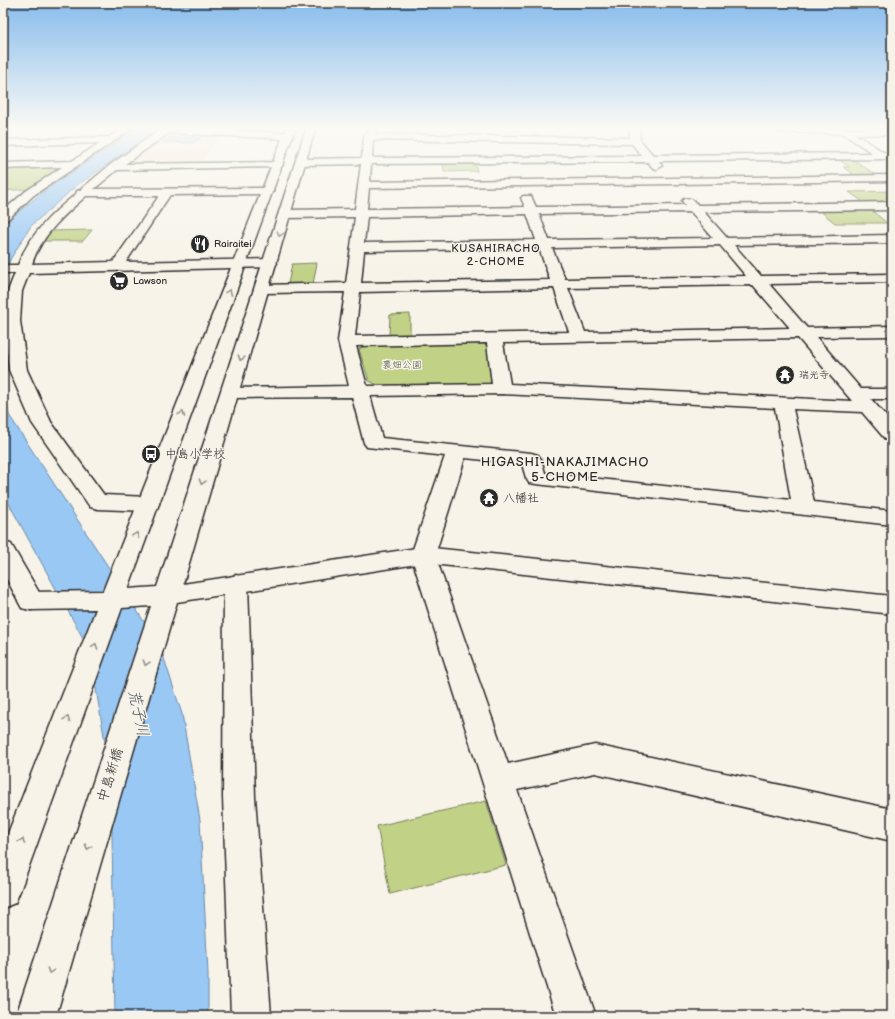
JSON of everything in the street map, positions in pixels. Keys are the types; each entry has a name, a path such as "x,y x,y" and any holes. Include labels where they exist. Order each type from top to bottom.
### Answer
{"street":[{"path":"3,217 30,193 54,177"},
{"path":"102,177 81,193 62,211 46,228 28,255 14,268 15,291 13,328 18,370 42,423 98,502 148,504"},
{"path":"3,891 122,572 273,177"},
{"name":"中島新橋","path":"36,1016 157,626 156,596 230,393 298,177"},
{"path":"365,177 358,247 346,342 374,443 531,459 536,478 892,518"},
{"path":"519,177 579,337"},
{"path":"666,177 892,435"},
{"path":"364,185 892,178"},
{"path":"81,193 268,191"},
{"path":"117,266 167,192"},
{"path":"10,193 30,193"},
{"path":"286,214 892,206"},
{"path":"358,247 892,239"},
{"path":"14,268 270,263"},
{"path":"262,289 892,278"},
{"path":"346,342 892,331"},
{"path":"494,339 502,389"},
{"path":"230,393 502,389 783,404 862,401 892,394"},
{"path":"783,404 804,508"},
{"path":"457,451 423,555 576,1016"},
{"path":"3,550 39,601 112,600 156,596 423,555 892,605"},
{"path":"236,584 239,797 251,1016"},
{"path":"498,780 595,759 892,825"}],"green space":[{"path":"3,177 48,177 29,189 3,191"},
{"path":"892,191 892,203 866,204 849,192"},
{"path":"870,209 887,223 835,223 819,210"},
{"path":"92,230 83,241 44,241 51,231"},
{"path":"317,263 313,284 288,284 292,264"},
{"path":"410,314 410,336 389,336 390,315"},
{"name":"裏畑公園","path":"486,343 489,345 494,381 487,384 380,386 369,381 359,349 364,346"},
{"path":"486,801 506,865 390,894 377,826"}],"water":[{"path":"66,177 90,177 76,186 31,226 11,258 3,277 3,229 12,217 47,189"},
{"name":"荒子川","path":"3,381 9,415 160,646 182,714 200,820 208,973 208,1016 115,1016 111,776 89,649 3,493"}],"place":[{"name":"Rairaitei","path":"200,244"},
{"name":"Lawson","path":"119,281"},
{"name":"瑞光寺","path":"785,375"},
{"name":"中島小学校","path":"151,454"},
{"name":"八幡社","path":"489,498"}],"district":[{"name":"KUSAHIRACHO 2-CHOME","path":"496,254"},
{"name":"HIGASHI-NAKAJIMACHO 5-CHOME","path":"565,470"}]}
